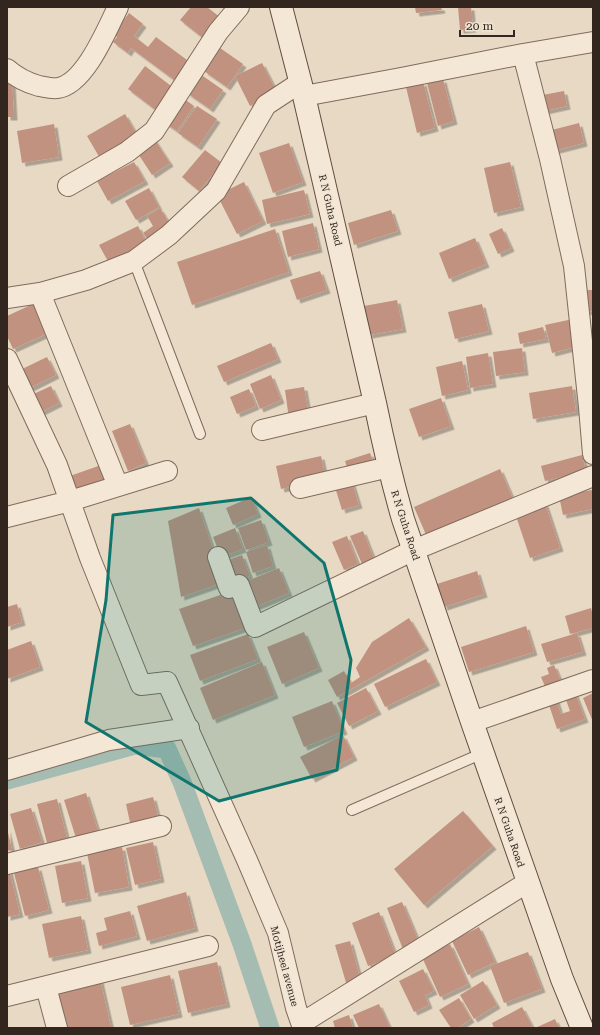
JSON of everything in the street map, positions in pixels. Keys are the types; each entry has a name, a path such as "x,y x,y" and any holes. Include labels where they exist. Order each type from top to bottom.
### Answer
{"street":[{"path":"7,69 30,84 58,88 70,83 80,75 90,61 118,7"},
{"path":"68,186 127,152 154,131 218,32 239,7"},
{"name":"R N Guha Road","path":"281,7 303,89 389,467 403,519 562,979 582,1028"},
{"path":"7,298 40,293 86,280 134,261 169,235 216,191 266,105 303,89 401,78 593,42"},
{"path":"523,54 550,159 574,266 590,381 593,454"},
{"path":"40,293 118,486"},
{"path":"7,359 57,465 70,501"},
{"path":"262,430 375,403"},
{"path":"300,488 389,467"},
{"path":"7,517 70,501 167,471"},
{"path":"218,557 229,588 239,585 255,627 414,550 593,476"},
{"name":"Motijheel avenue","path":"70,501 90,558 141,685 167,682 248,860 278,933 296,1008 302,1026"},
{"path":"472,722 593,680"},
{"path":"7,770 109,740 189,728"},
{"path":"7,864 161,826"},
{"path":"302,1026 528,882"},
{"path":"7,996 208,946"},
{"path":"46,986 57,1028"}],"lane":[{"path":"134,261 200,434"},
{"path":"352,810 483,753"}],"highlighted area":[{"path":"251,498 324,563 351,660 337,770 219,801 86,722 106,600 113,515"}],"building":[{"path":"191,7 207,7 221,18 203,38 180,20"},
{"path":"415,7 441,7 442,10 416,13"},
{"path":"458,7 471,7 473,29 460,30"},
{"path":"129,13 143,24 134,36 148,47 156,37 191,63 177,82 131,48 128,53 113,42 117,37 113,34"},
{"path":"220,48 243,64 227,87 204,71"},
{"path":"262,63 277,92 250,106 235,76"},
{"path":"145,66 175,89 157,111 128,89"},
{"path":"200,74 223,90 210,109 187,93"},
{"path":"443,79 454,121 438,126 427,83"},
{"path":"12,80 14,117 7,117 7,81"},
{"path":"423,82 435,128 417,133 406,87"},
{"path":"564,91 567,106 540,112 537,96"},
{"path":"180,96 194,106 177,131 162,121"},
{"path":"197,106 217,119 198,147 178,133"},
{"path":"125,114 139,138 101,160 87,136"},
{"path":"579,123 584,143 553,151 548,131"},
{"path":"54,124 59,157 22,163 17,131"},
{"path":"153,137 170,163 152,175 135,149"},
{"path":"289,143 303,182 273,193 259,153"},
{"path":"205,150 222,163 199,191 182,177"},
{"path":"134,162 145,181 108,201 97,181"},
{"path":"510,162 521,207 494,213 484,168"},
{"path":"244,182 263,221 237,234 217,195"},
{"path":"149,188 159,207 136,220 125,201"},
{"path":"304,190 310,214 267,224 262,200"},
{"path":"160,208 173,229 150,243 143,233 153,226 147,216"},
{"path":"391,210 398,231 354,245 348,223"},
{"path":"313,223 319,249 288,257 282,231"},
{"path":"138,226 148,246 110,265 99,245"},
{"path":"502,228 511,248 498,254 489,234"},
{"path":"275,229 289,272 192,305 177,262"},
{"path":"475,238 486,264 449,279 439,253"},
{"path":"320,271 327,290 297,300 290,280"},
{"path":"582,290 593,290 593,311 583,312"},
{"path":"397,300 403,329 369,335 364,306"},
{"path":"35,303 48,333 13,349 7,336 7,316"},
{"path":"482,304 489,331 455,339 448,312"},
{"path":"573,319 579,346 552,353 545,325"},
{"path":"543,327 546,339 520,344 518,333"},
{"path":"271,343 278,359 224,382 217,366"},
{"path":"522,348 525,372 496,376 493,352"},
{"path":"488,353 493,384 470,388 466,357"},
{"path":"47,357 56,375 28,389 18,371"},
{"path":"462,361 468,390 442,396 436,367"},
{"path":"271,375 281,400 260,409 250,384"},
{"path":"51,386 59,403 35,415 27,397"},
{"path":"572,386 576,412 533,419 529,393"},
{"path":"304,387 309,415 289,419 285,390"},
{"path":"249,389 256,406 237,414 230,397"},
{"path":"441,398 451,426 419,437 409,409"},
{"path":"130,424 146,463 128,471 112,431"},
{"path":"370,453 375,466 349,474 345,461"},
{"path":"582,455 586,471 545,481 541,466"},
{"path":"321,456 326,479 281,489 276,466"},
{"path":"104,464 111,485 73,497 67,477"},
{"path":"500,469 513,499 427,537 414,507"},
{"path":"351,479 359,505 342,510 334,484"},
{"path":"592,490 593,509 563,515 559,496"},
{"path":"251,497 258,514 233,525 226,508"},
{"path":"545,503 560,548 530,558 515,513"},
{"path":"199,508 224,582 181,597 168,521"},
{"path":"261,520 269,542 246,550 238,528"},
{"path":"235,528 243,549 221,557 213,537"},
{"path":"363,531 374,559 362,564 350,536"},
{"path":"347,536 358,564 344,570 332,542"},
{"path":"267,545 273,566 253,573 246,552"},
{"path":"242,555 250,576 231,583 223,562"},
{"path":"279,568 289,593 255,607 245,582"},
{"path":"477,571 484,594 444,607 437,584"},
{"path":"232,591 245,628 193,646 179,609"},
{"path":"17,604 22,622 7,627 7,607"},
{"path":"591,608 593,628 570,634 565,616"},
{"path":"409,618 426,647 337,697 328,680 344,671 351,683 360,677 356,668 372,642"},
{"path":"526,626 534,652 469,672 461,647"},
{"path":"304,632 319,668 282,684 267,647"},
{"path":"577,633 583,652 547,662 541,644"},
{"path":"248,634 258,659 200,681 190,655"},
{"path":"31,641 40,667 7,679 7,650"},
{"path":"426,659 437,682 385,707 374,684"},
{"path":"262,662 275,695 213,720 200,688"},
{"path":"554,665 562,684 547,691 541,677 549,674 547,668"},
{"path":"366,688 378,711 349,726 337,703"},
{"path":"575,693 585,719 557,729 548,702 556,699 561,714 570,711 565,697"},
{"path":"593,693 593,722 583,698"},
{"path":"332,701 344,731 304,747 292,717"},
{"path":"343,735 354,757 312,779 300,757"},
{"path":"86,793 98,831 76,838 64,800"},
{"path":"153,797 159,820 131,827 126,804"},
{"path":"57,799 67,838 47,843 37,804"},
{"path":"31,808 42,842 20,849 10,814"},
{"path":"463,811 493,846 424,905 394,869"},
{"path":"7,828 12,850 7,851"},
{"path":"153,842 161,879 135,885 126,848"},
{"path":"122,847 129,887 95,893 87,853"},
{"path":"81,861 88,898 62,903 55,866"},
{"path":"38,867 49,910 25,916 14,873"},
{"path":"7,869 9,869 20,914 7,917"},
{"path":"186,892 195,928 147,941 137,906"},
{"path":"402,902 418,940 404,952 387,908"},
{"path":"130,911 137,936 99,946 96,933 107,930 104,918"},
{"path":"379,912 396,956 368,966 352,923"},
{"path":"81,916 88,950 49,958 42,924"},
{"path":"479,927 495,962 468,975 452,941"},
{"path":"350,941 360,978 347,986 335,945"},
{"path":"450,944 468,984 440,997 422,957"},
{"path":"528,952 542,989 504,1003 490,966"},
{"path":"217,962 227,1004 188,1013 178,971"},
{"path":"423,969 434,991 425,995 429,1005 414,1012 399,981"},
{"path":"170,975 179,1014 130,1025 121,987"},
{"path":"100,979 111,1027 61,1028 52,990"},
{"path":"483,981 497,1005 474,1019 460,995"},
{"path":"459,998 471,1019 457,1028 451,1028 439,1010"},
{"path":"379,1004 390,1028 359,1028 353,1015"},
{"path":"522,1007 532,1026 528,1028 494,1028 492,1023"},
{"path":"349,1015 353,1028 335,1028 333,1021"},
{"path":"555,1019 559,1028 535,1028"}],"waterway":[{"path":"7,780 135,745 167,749 182,782 242,944 270,1028"}]}
